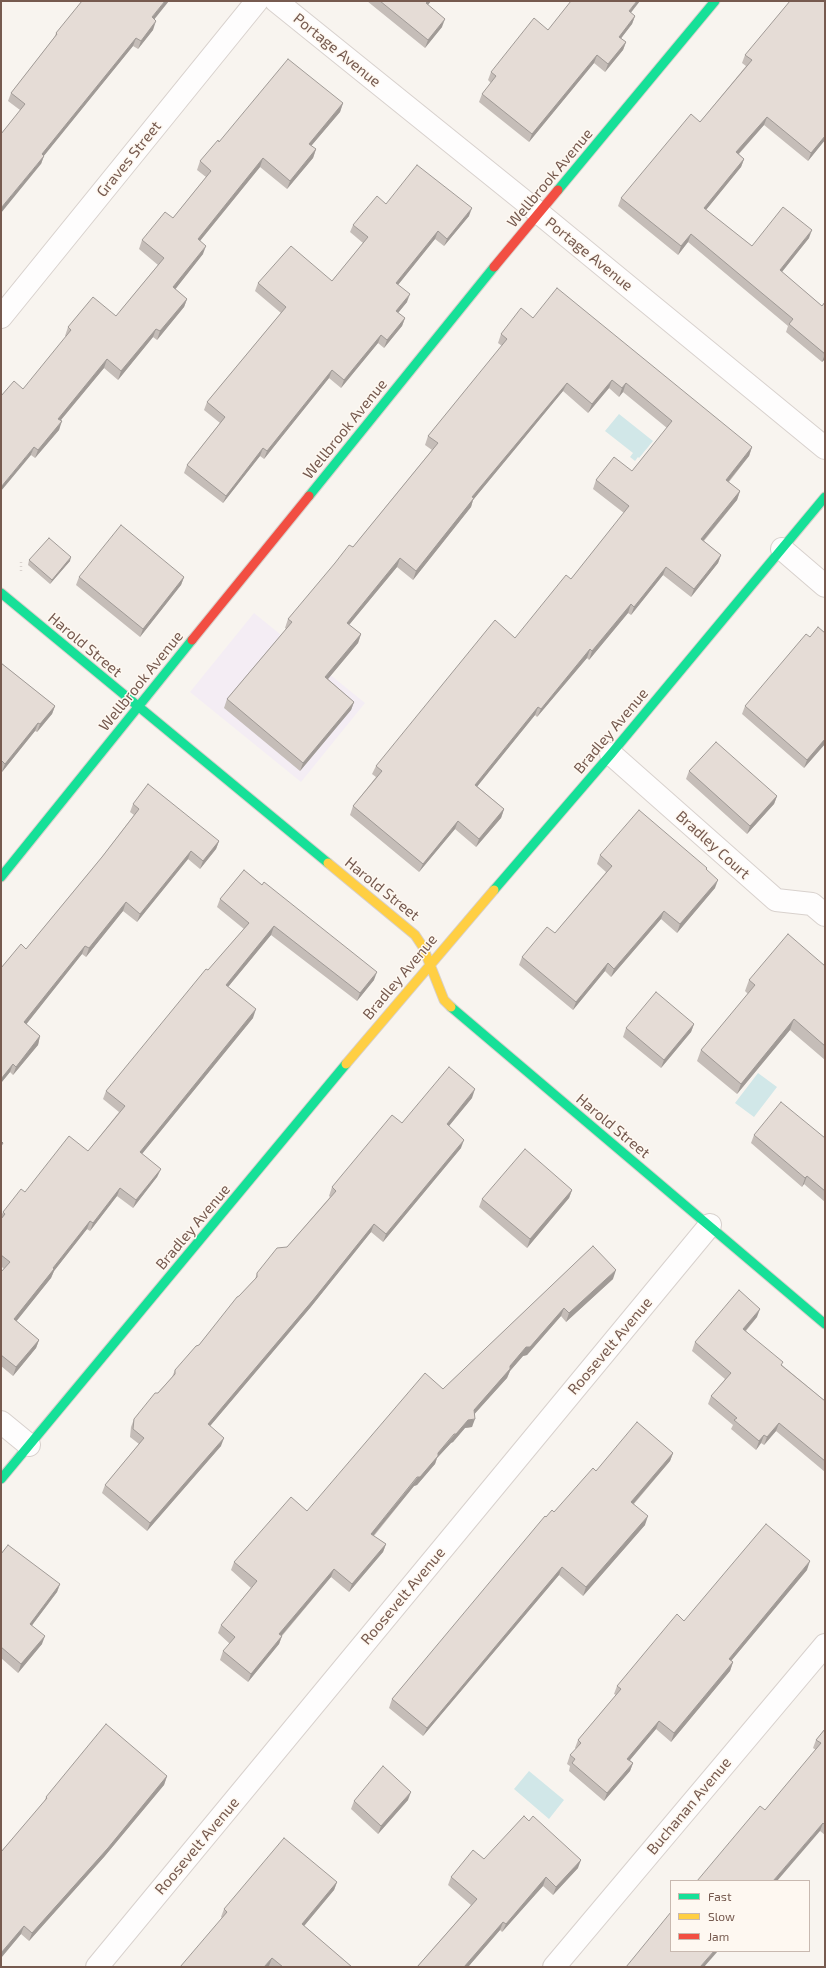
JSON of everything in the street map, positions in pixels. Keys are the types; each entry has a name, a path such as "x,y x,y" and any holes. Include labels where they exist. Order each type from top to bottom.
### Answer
{"street":[{"name":"Graves Street","path":"1,317 258,1"},
{"name":"Portage Avenue","path":"276,1 539,213 825,448"},
{"name":"Wellbrook Avenue","path":"1,877 539,213 715,1"},
{"name":"Bradley Avenue","path":"1,1479 429,964 610,754 825,497"},
{"path":"782,549 825,586"},
{"name":"Harold Street","path":"1,593 138,708 415,935 422,947 444,1000 453,1010 710,1225 825,1324"},
{"name":"Bradley Court","path":"610,754 776,900 812,904 825,914"},
{"name":"Roosevelt Avenue","path":"97,1967 710,1225"},
{"path":"1,1422 29,1445"},
{"name":"Buchanan Avenue","path":"554,1967 825,1645"}],"shaded area":[{"path":"619,414 653,441 635,461 630,457 633,453 605,431"},
{"path":"254,613 365,703 301,782 190,692"},
{"path":"758,1073 777,1087 754,1117 735,1103"},
{"path":"529,1771 564,1800 549,1819 514,1789"}],"building":[{"path":"82,1 165,1 152,17 156,21 141,41 136,38 42,154 44,156 1,208 1,134 25,104 11,93"},
{"path":"380,1 428,1 426,3 445,19 428,40"},
{"path":"571,1 637,1 629,11 635,16 619,37 626,42 608,64 597,55 532,134 482,94 496,76 491,72 534,18 548,30"},
{"path":"790,1 825,1 825,136 811,153 767,117 736,152 744,159 704,208 752,246 783,207 812,230 780,270 822,306 825,302 825,354 789,324 793,319 691,234 681,246 621,198 691,114 700,122 752,60 745,55"},
{"path":"288,59 343,103 309,144 316,149 290,181 263,158 198,239 206,246 173,287 187,299 160,331 156,329 121,371 107,359 58,419 62,421 38,450 34,447 1,487 1,396 14,381 23,389 71,330 68,327 93,297 116,316 164,258 142,240 165,212 173,218 211,171 200,161 218,140 219,142"},
{"path":"417,165 472,208 447,239 438,231 396,283 410,294 396,311 405,318 387,340 381,335 344,380 332,370 267,451 263,448 226,496 187,465 225,417 207,402 286,307 258,283 291,246 332,281 368,237 353,225 377,196 386,204"},
{"path":"557,288 752,447 726,480 740,491 701,539 721,555 694,589 666,567 634,607 631,604 592,651 590,649 541,709 538,707 475,785 504,809 479,839 458,821 423,864 353,806 382,771 376,766 495,620 515,638 566,575 571,579 629,506 596,480 614,457 632,471 672,421 626,383 622,388 612,380 592,404 567,383 472,497 474,498 416,571 400,558 347,623 361,634 325,677 354,702 303,763 227,699 292,622 288,619 349,545 353,547 438,443 428,436 507,339 501,334 521,308 533,318"},
{"path":"121,525 184,577 143,629 79,577"},
{"path":"49,538 71,557 52,580 29,560"},
{"path":"818,627 825,633 825,739 807,760 745,706 806,634 810,637"},
{"path":"1,663 55,706 40,724 38,723 5,764 1,760"},
{"path":"716,742 777,796 750,826 689,771"},
{"path":"148,784 219,841 203,861 191,851 140,914 126,902 89,948 85,946 24,1022 40,1036 16,1067 13,1064 1,1079 1,968 21,944 26,949 102,857 139,809 133,804"},
{"path":"639,810 707,868 706,869 718,880 680,924 664,911 614,969 608,963 576,1002 522,957 547,927 555,933 612,866 600,855"},
{"path":"244,870 262,885 264,882 377,972 360,993 274,926 226,985 256,1009 140,1152 161,1169 136,1200 120,1188 93,1223 90,1221 14,1319 39,1340 16,1367 1,1355 1,1272 10,1262 1,1255 1,1219 5,1214 3,1212 21,1189 25,1192 69,1136 88,1151 125,1106 106,1091 206,969 208,970 249,923 220,899"},
{"path":"788,934 825,966 825,1046 794,1019 741,1084 701,1050 755,985 749,980"},
{"path":"656,992 694,1024 664,1060 626,1028"},
{"path":"449,1067 475,1089 447,1124 464,1140 386,1234 374,1224 313,1300 208,1424 224,1438 150,1523 105,1485 144,1438 133,1429 134,1419 155,1393 158,1393 175,1374 175,1370 196,1346 199,1345 237,1297 257,1277 257,1273 277,1248 287,1247 336,1191 332,1187 392,1115 402,1123"},
{"path":"781,1102 825,1138 825,1191 807,1176 805,1178 754,1135"},
{"path":"525,1149 572,1190 530,1239 482,1199"},
{"path":"593,1246 616,1270 569,1313 564,1308 530,1347 526,1347 510,1366 510,1369 474,1410 475,1419 468,1420 456,1434 454,1434 438,1453 438,1456 420,1477 417,1477 371,1534 386,1544 352,1584 334,1569 279,1634 282,1636 251,1674 223,1651 235,1637 221,1625 257,1581 234,1562 291,1497 307,1511 425,1373 443,1389"},
{"path":"739,1290 760,1309 743,1329 783,1362 781,1365 825,1401 825,1461 779,1423 767,1437 764,1435 759,1441 734,1420 737,1418 711,1396 731,1373 695,1342"},
{"path":"637,1422 673,1453 631,1502 648,1516 586,1587 562,1567 427,1728 392,1699 545,1516 546,1517 552,1510 554,1512 593,1468 596,1471"},
{"path":"766,1524 810,1561 729,1659 733,1662 674,1733 659,1721 627,1759 633,1763 607,1793 572,1763 575,1759 570,1755 581,1743 578,1740 621,1689 617,1686 677,1614 684,1621"},
{"path":"8,1545 60,1584 30,1624 45,1636 21,1664 1,1647 1,1554"},
{"path":"106,1724 167,1776 108,1848 32,1933 24,1926 1,1953 1,1852 47,1798 46,1797"},
{"path":"825,1729 825,1825 823,1823 774,1880 698,1880 760,1806 765,1810 821,1743 816,1740"},
{"path":"383,1766 411,1792 381,1826 354,1801"},
{"path":"524,1816 529,1821 533,1816 581,1860 556,1887 546,1877 506,1924 503,1922 464,1967 417,1967 477,1899 451,1877 473,1850 484,1859"},
{"path":"284,1838 337,1882 302,1924 352,1967 283,1967 272,1958 264,1967 180,1967 227,1912 224,1909"},
{"path":"670,1913 670,1952 713,1952 700,1967 626,1967"}],"traffic: fast":[{"path":"558,190 715,1"},
{"path":"309,496 494,267"},
{"path":"494,890 611,754 825,497"},
{"path":"1,593 328,863"},
{"path":"1,877 192,640"},
{"path":"451,1007 825,1324"},
{"path":"1,1479 346,1064"}],"traffic: slow":[{"path":"328,863 415,935 423,947 444,1000 451,1007"},
{"path":"346,1064 494,890"}],"traffic: jam":[{"path":"494,267 558,190"},
{"path":"192,640 309,496"}]}
